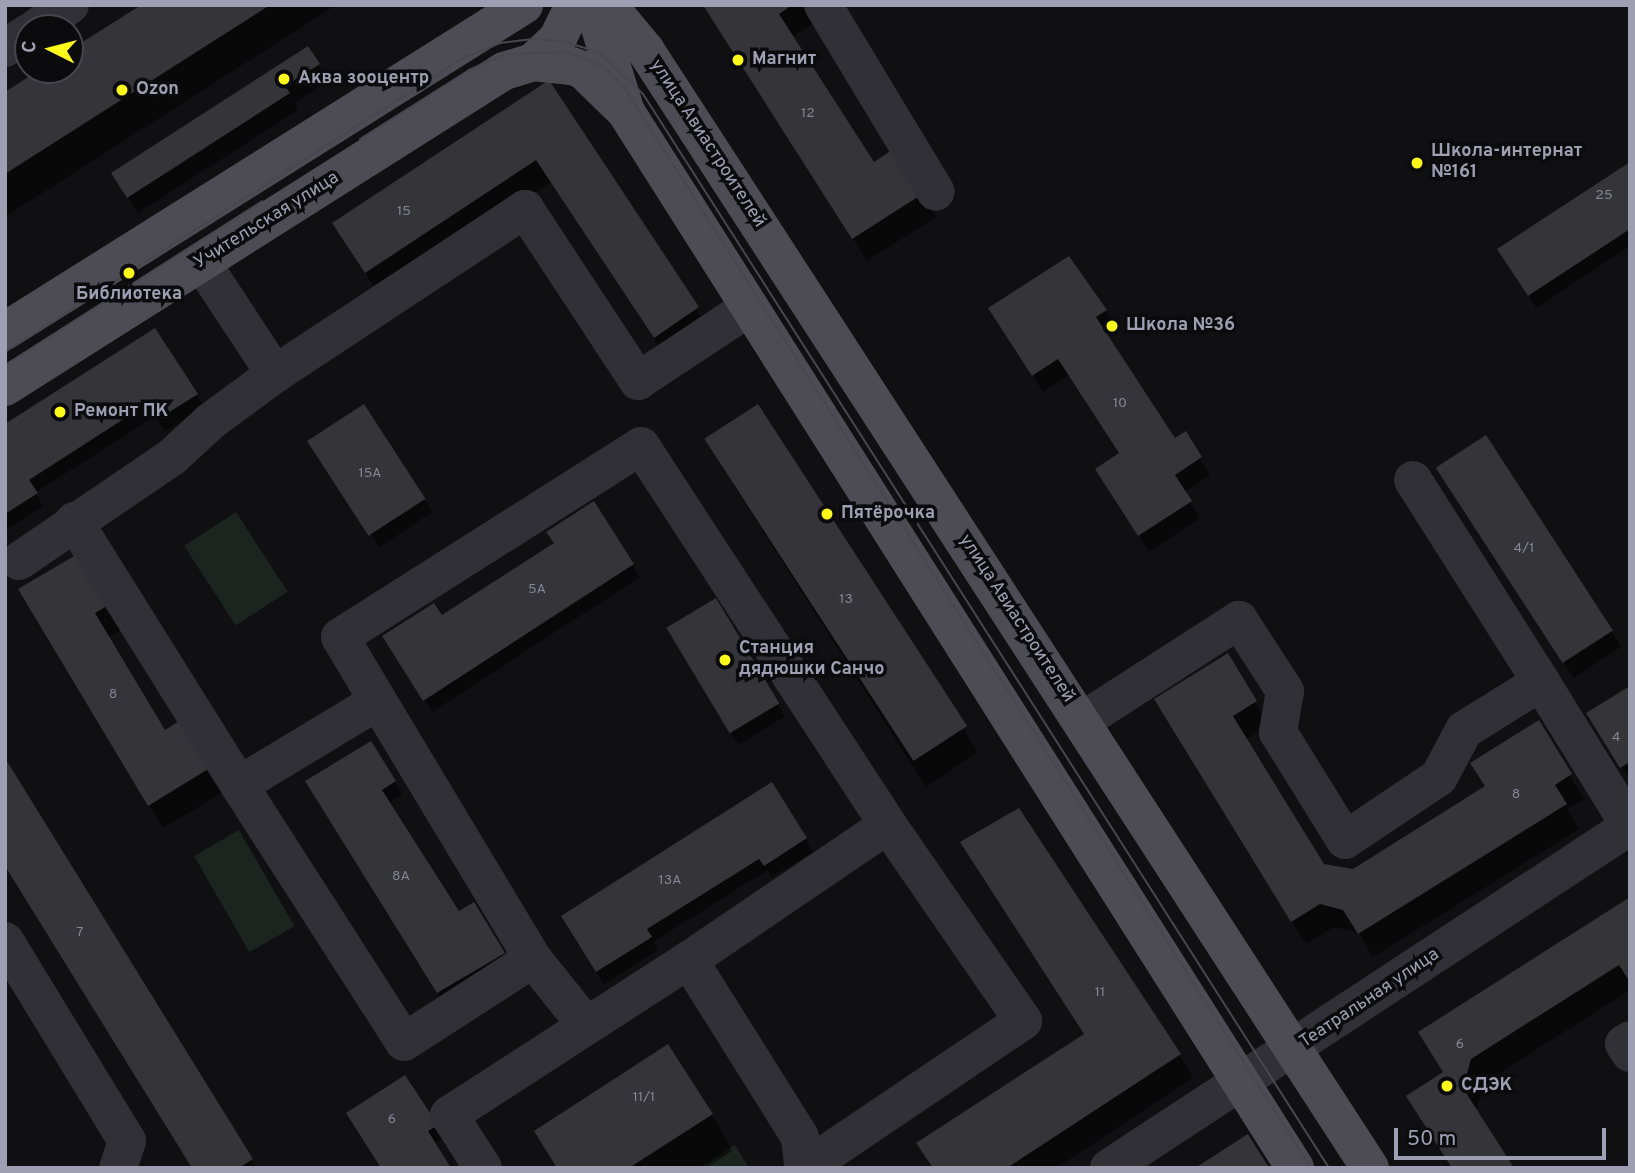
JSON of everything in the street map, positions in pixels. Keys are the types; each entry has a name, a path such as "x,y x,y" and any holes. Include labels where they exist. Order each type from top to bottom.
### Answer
{"main road":[{"path":"5,331 524,5"},
{"name":"Учительская улица","path":"5,387 504,71 533,62 557,40 574,5"},
{"path":"593,5 626,112 1295,1168"},
{"name":"улица Авиастроителей","path":"608,5 646,51 1370,1168"},
{"name":"Учительская улица","path":"533,62 583,70 626,112"}],"street":[{"path":"823,5 936,192"},
{"path":"19,561 74,521 172,457 211,421 275,374 525,209 638,381 750,307"},
{"path":"202,262 275,374"},
{"path":"585,1024 533,959 340,637 641,446 888,825 1023,1021 804,1168 800,1136 689,960"},
{"path":"1413,480 1630,826"},
{"path":"74,521 404,1042 533,959"},
{"path":"1082,721 1239,620 1285,691 1278,732 1345,840 1439,777 1464,730 1541,682"},
{"path":"239,785 378,701"},
{"path":"483,1168 449,1115 585,1024 689,960 888,825"},
{"name":"Театральная улица","path":"1109,1168 1295,1049 1630,826"},
{"path":"5,941 127,1141 118,1168"},
{"path":"1630,1040 1624,1044 1630,1053"}],"shaded area":[{"path":"236,512 288,592 236,625 184,546"},
{"path":"239,830 294,926 249,952 194,856"},
{"path":"735,1145 749,1168 699,1168"}],"building":[{"path":"141,5 270,5 5,174 5,92 17,84 84,84 84,41"},
{"path":"703,5 792,5 779,14 874,162 895,148 924,193 852,239"},
{"path":"308,46 320,64 285,86 290,93 127,198 111,173"},
{"path":"549,80 699,307 654,338 536,160 365,273 332,223"},
{"path":"1630,162 1630,229 1528,296 1497,249"},
{"name":"Школа №36","path":"1069,256 1107,310 1096,317 1175,438 1186,431 1202,457 1175,475 1192,501 1138,536 1095,469 1119,453 1058,359 1032,376 988,308"},
{"path":"155,328 198,394 157,420 147,404 29,480 38,493 5,514 5,424"},
{"path":"364,404 426,499 369,536 307,441"},
{"path":"758,404 967,726 913,761 704,439"},
{"path":"1486,435 1613,630 1563,663 1436,468"},
{"path":"594,501 634,564 423,701 382,636 434,603 442,615 554,543 546,532"},
{"path":"81,552 112,603 95,613 165,730 181,720 210,768 148,806 18,589"},
{"path":"716,598 779,703 730,733 666,628"},
{"path":"1228,653 1257,701 1233,716 1324,864 1353,869 1485,786 1470,763 1539,720 1572,774 1555,785 1567,804 1358,934 1343,910 1320,904 1291,922 1154,699"},
{"path":"1630,686 1630,762 1620,768 1586,713"},
{"path":"371,741 396,781 382,790 459,911 474,902 505,953 437,993 305,781"},
{"path":"5,758 253,1159 239,1168 192,1168 5,866"},
{"path":"772,782 807,838 764,866 759,859 647,929 652,937 596,972 561,916"},
{"path":"1019,808 1181,1054 1007,1168 933,1168 916,1143 1084,1034 960,842"},
{"path":"1630,897 1630,982 1619,965 1471,1059 1463,1088 1514,1168 1452,1168 1406,1096 1443,1072 1418,1032"},
{"path":"668,1044 713,1114 629,1168 557,1168 534,1131"},
{"path":"405,1075 438,1125 428,1131 451,1168 381,1168 346,1113"},
{"path":"1248,1134 1269,1168 1195,1168"}],"tram line":[{"path":"5,352 463,58 500,43 533,39 563,41 600,53 643,94 1329,1168"},
{"path":"360,139 469,70 505,54 567,52 604,67 624,87 1311,1168"},
{"path":"5,365 262,201"}],"place":[{"name":"Магнит","path":"738,60"},
{"name":"Аква зооцентр","path":"284,79"},
{"name":"Ozon","path":"122,90"},
{"name":"Школа-интернат №161","path":"1417,163"},
{"name":"Библиотека","path":"129,273"},
{"name":"Школа №36","path":"1112,326"},
{"name":"Ремонт ПК","path":"60,412"},
{"name":"Пятёрочка","path":"827,514"},
{"name":"Станция дядюшки Санчо","path":"725,660"},
{"name":"СДЭК","path":"1447,1086"}]}
